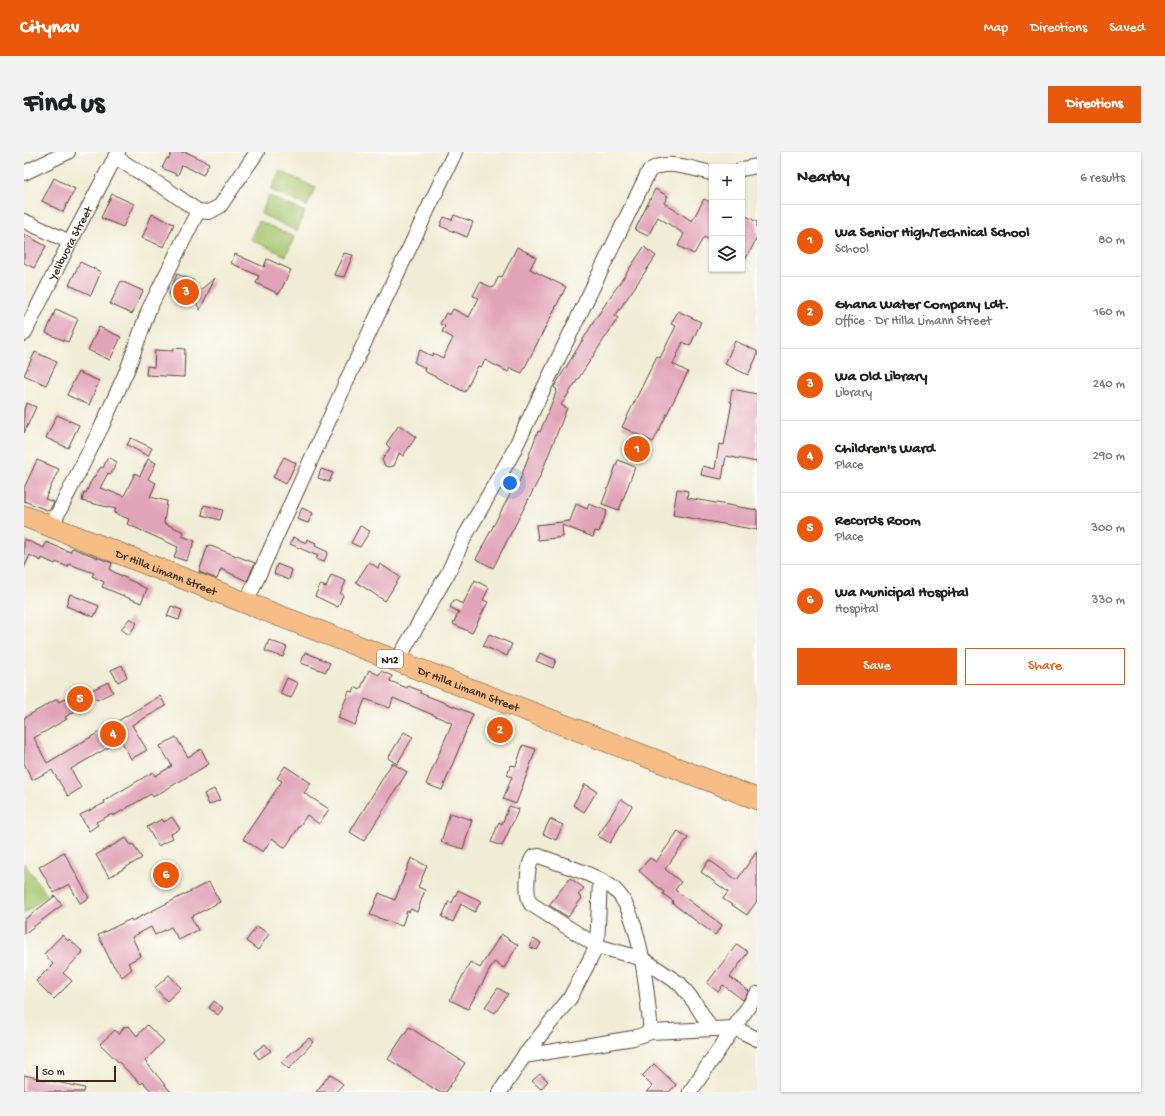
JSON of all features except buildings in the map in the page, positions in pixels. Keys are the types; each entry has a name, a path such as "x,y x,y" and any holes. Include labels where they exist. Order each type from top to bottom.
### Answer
{"highway":[{"name":"Dr Hilla Limann Street","path":"24,516 397,662 637,752 757,799"}],"street":[{"path":"24,173 68,152"},
{"path":"116,155 198,211 209,212 220,206 257,152"},
{"path":"246,603 353,367 455,152"},
{"name":"Yelibuora Street","path":"24,334 116,155"},
{"path":"397,662 448,573 464,538 511,456 649,171 656,166 665,164 709,172"},
{"path":"745,168 757,166"},
{"path":"51,527 102,426 128,368 150,309 198,211"},
{"path":"24,221 70,242"},
{"path":"651,1032 643,959 628,906 615,890 600,881 539,856 533,857 529,862 528,899 532,904 598,946 643,959 680,984 695,1003 711,1029"},
{"path":"500,1092 524,1056 570,998 598,946 600,881"},
{"path":"690,1092 757,994"},
{"path":"524,1056 633,1038 651,1032 735,1028 757,1039"}],"green space":[{"path":"280,171 316,188 307,206 271,190"},
{"path":"269,196 305,212 297,231 261,214"},
{"path":"259,221 294,237 286,256 250,239"},
{"path":"24,863 47,895 24,914"}],"place":[{"name":"Wa Old Library","path":"186,292"},
{"name":"Wa Senior High/Technical School","path":"637,449"},
{"name":"Records Room","path":"80,699"},
{"name":"Ghana Water Company Ldt.","path":"500,730"},
{"name":"Children's Ward","path":"113,734"},
{"name":"Wa Municipal Hospital","path":"166,875"}]}
